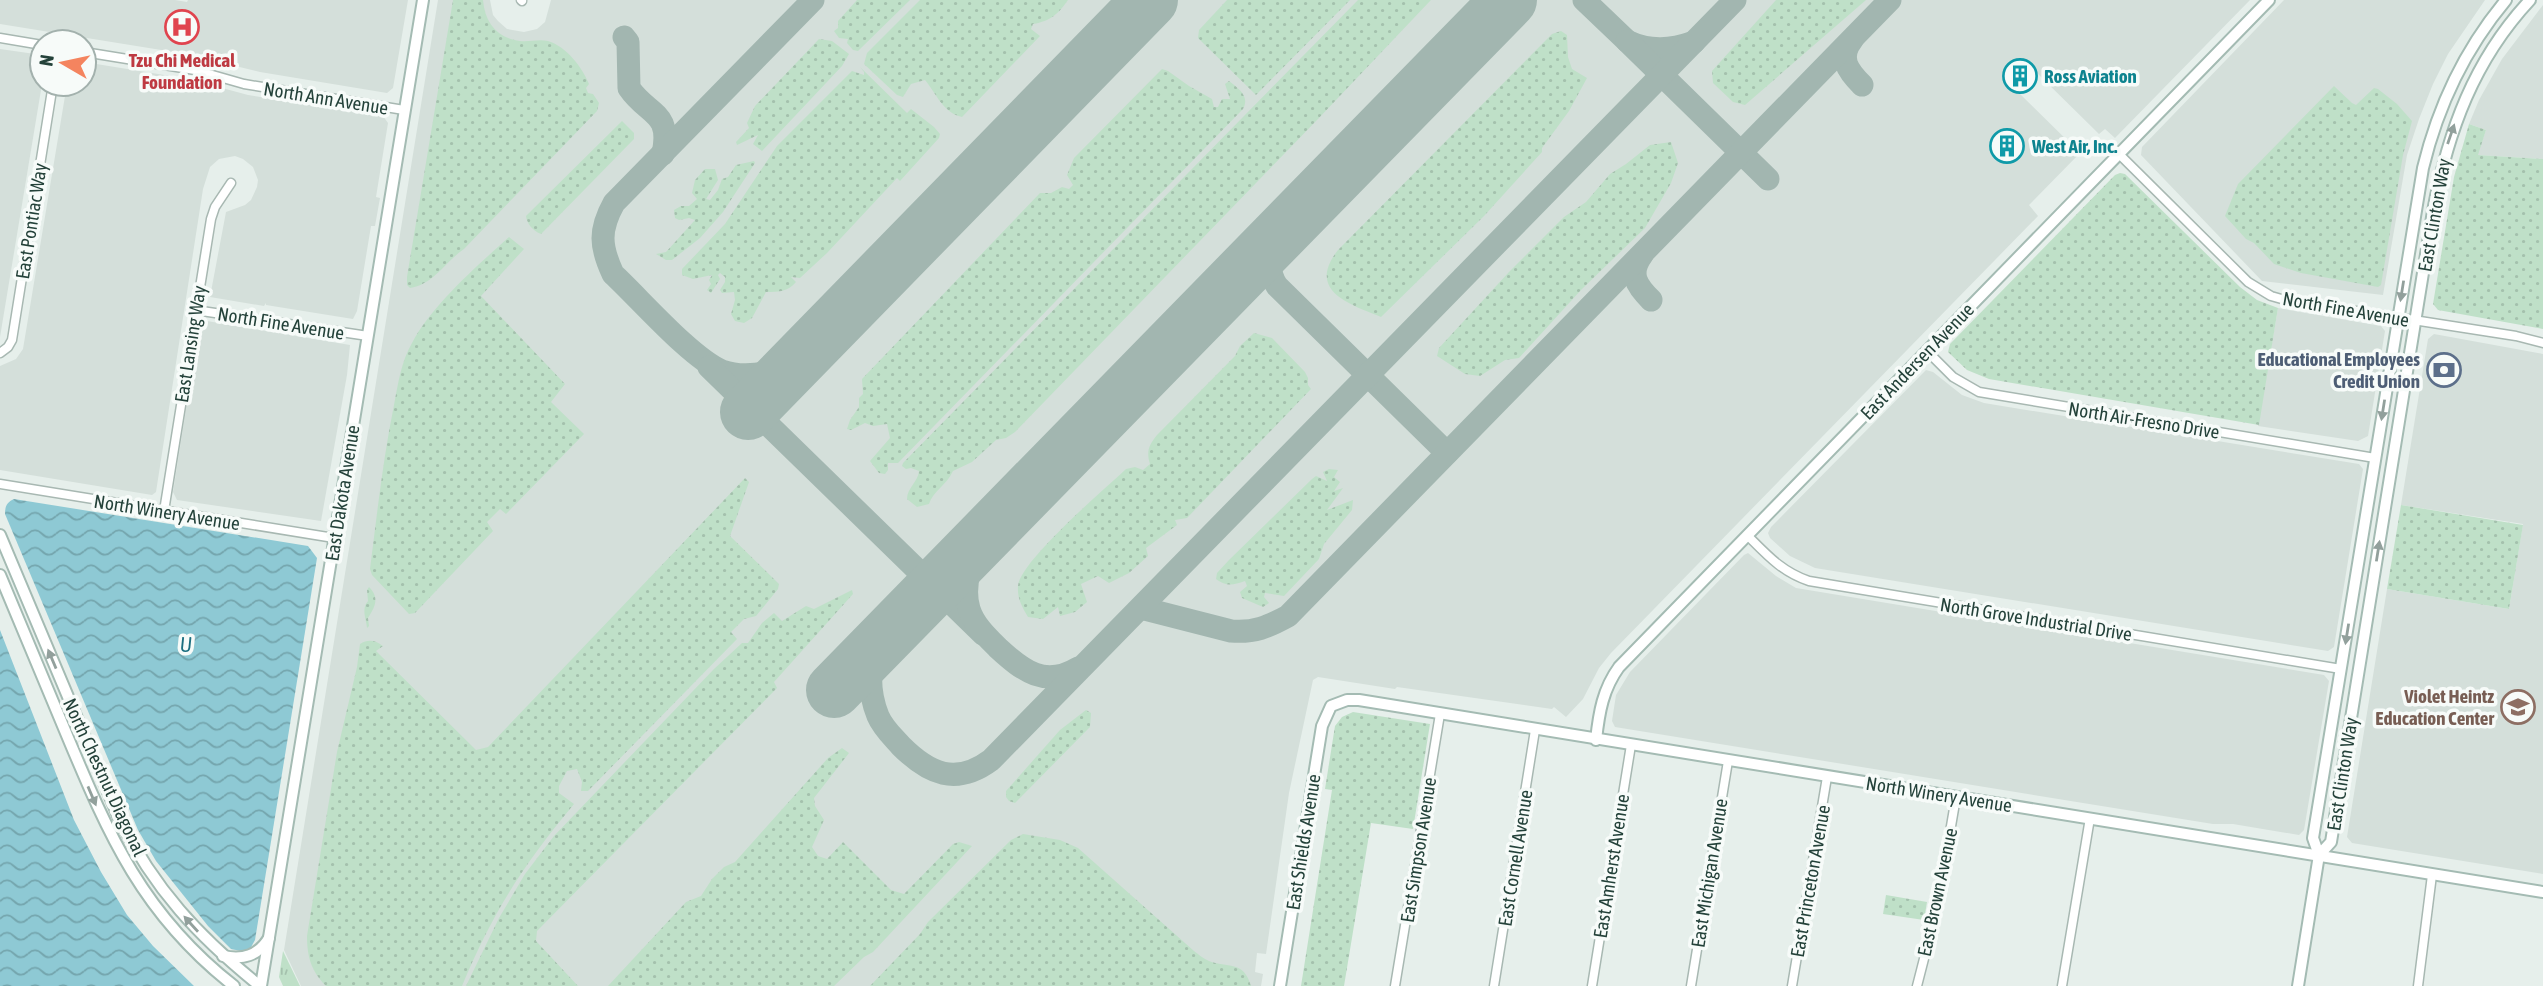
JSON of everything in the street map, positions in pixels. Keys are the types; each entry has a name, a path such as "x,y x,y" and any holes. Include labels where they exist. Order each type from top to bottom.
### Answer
{"street":[{"name":"East Dakota Avenue","path":"260,986 423,0"},
{"name":"East Andersen Avenue","path":"1596,740 1604,694 1619,667 2269,0"},
{"name":"East Clinton Way","path":"2506,0 2487,24 2454,79 2431,138 2421,176 2313,838 2319,856 2332,842 2441,166 2459,112 2474,78 2490,51 2529,0"},
{"path":"2459,112 2455,96 2457,88 2487,24"},
{"path":"0,38 28,43"},
{"name":"North Ann Avenue","path":"98,54 195,70 257,86 404,110"},
{"name":"East Pontiac Way","path":"0,353 12,340 51,98"},
{"name":"North Fine Avenue","path":"2119,154 2258,289 2285,300 2516,336 2543,343"},
{"name":"East Lansing Way","path":"164,511 211,219 215,207 231,183"},
{"name":"North Fine Avenue","path":"195,310 368,336"},
{"name":"North Air-Fresno Drive","path":"1927,351 1953,377 1979,392 2375,458"},
{"name":"North Winery Avenue","path":"0,484 334,538"},
{"name":"North Chestnut Diagonal","path":"0,535 127,835 168,897 194,929 222,956 260,986"},
{"name":"North Grove Industrial Drive","path":"1747,535 1779,566 1792,575 1809,581 2341,669"},
{"name":"North Chestnut Diagonal","path":"0,575 92,796 125,864 174,929 234,986"},
{"name":"North Winery Avenue","path":"1336,703 1359,700 2543,892"},
{"name":"East Shields Avenue","path":"1280,986 1322,726 1327,710 1336,703"},
{"name":"East Simpson Avenue","path":"1395,986 1440,714"},
{"name":"East Cornell Avenue","path":"1494,986 1535,730"},
{"name":"East Amherst Avenue","path":"1592,986 1631,745"},
{"name":"East Michigan Avenue","path":"1691,986 1728,761"},
{"name":"East Princeton Avenue","path":"1792,986 1828,777"},
{"name":"East Brown Avenue","path":"1917,986 1937,908 1956,797"},
{"path":"2062,986 2090,818"},
{"path":"2298,986 2319,856"},
{"path":"2418,986 2432,875"},
{"path":"222,956 236,958 251,955 261,948 270,935"}],"shaded area":[{"path":"0,0 408,0 393,88 387,93 260,72 186,54 98,40 98,28 28,29 0,24"},
{"path":"438,0 490,0 493,15 498,21 507,29 524,32 537,29 545,22 551,0 2250,0 2115,138 2105,129 2099,134 2037,73 2020,94 2080,153 2029,205 2038,216 1611,653 1599,668 1583,699 1566,717 1554,707 1552,709 1318,677 1313,680 1289,793 1266,954 1257,953 1255,972 1263,974 1261,986 301,986 284,950"},
{"path":"2284,0 2485,0 2448,54 2419,119 2407,155 2383,295 2262,281 2141,155 2142,147"},
{"path":"2543,5 2543,159 2477,155 2486,130 2469,124 2479,100 2502,59"},
{"path":"0,49 28,53 28,98 40,98 0,337"},
{"path":"98,64 189,79 248,95 383,116 388,123 376,197 380,198 375,226 371,226 357,311 353,319 266,303 264,306 210,297 226,212 251,200 258,180 253,167 235,156 219,159 210,167 203,189 156,492 152,495 0,470 0,366 16,359 23,349 65,98 98,98"},
{"path":"2278,308 2381,326 2385,331 2368,436 2358,441 2258,426"},
{"path":"207,321 350,345 321,521 177,500 173,492 199,327"},
{"path":"2434,334 2543,354 2543,874 2352,843 2347,837 2387,589 2509,609 2523,524 2401,505 2428,339"},
{"path":"1926,370 1933,372 1962,395 1984,403 2359,464 2363,469 2334,647 2328,651 1815,568 1790,556 1770,538 1768,533 1771,527"},
{"path":"1748,553 1796,588 2324,675 2329,681 2304,830 2299,835 2233,824 2213,824 1615,727 1612,721 1616,695 1630,672"}],"green space":[{"path":"453,0 483,0 486,16 494,28 505,37 520,41 548,41 561,48 578,65 589,84 586,88 588,93 593,94 599,103 597,111 464,249 432,278 410,288 407,285 407,277"},
{"path":"857,0 910,0 858,51 853,50 847,43 848,39 839,38 834,31 838,28 838,21"},
{"path":"920,0 1068,0 1054,16 1033,24 1031,29 1040,36 962,117 945,107 925,80 911,84 903,97 897,95 864,64 867,53"},
{"path":"1227,0 1350,0 1256,95 1198,38 1199,30"},
{"path":"1358,0 1431,0 1015,432 996,440 972,462 953,471 929,504 917,507 907,499 919,471 906,469 902,466 903,463"},
{"path":"1776,0 1866,0 1745,105 1733,102 1713,83 1712,71"},
{"path":"1561,31 1567,35 1568,57 1572,69 1587,78 1542,152 1484,216 1381,317 1356,307 1336,294 1329,286 1327,276 1329,264 1338,250 1552,34"},
{"path":"819,39 832,41 849,54 842,66 762,151 753,144 758,135 737,145 736,142 749,128 747,123 755,106"},
{"path":"860,67 907,113 911,109 934,127 940,134 939,138 900,181 897,178 827,253 800,278 791,277 796,282 790,288 766,292 752,318 744,323 735,321 731,314 734,292 722,293 720,290 725,277 720,273 718,275 720,279 711,293 707,290 712,275 693,279 682,275 682,269 725,224 777,146 852,71 864,75"},
{"path":"1162,69 1212,99 1214,107 1218,107 1222,99 1230,99 1225,84 1229,81 1244,97 1243,109 898,463 888,463 885,474 879,473 870,461 890,438 887,424 873,426 865,423 851,430 847,429 863,394 862,379 1040,193 1051,193 1062,187 1069,189 1073,185 1067,175 1074,158"},
{"path":"2334,86 2356,105 2374,88 2378,89 2412,121 2403,155 2381,285 2378,287 2301,273 2274,264 2225,216 2238,184"},
{"path":"622,121 634,133 634,139 541,234 535,231 526,216"},
{"path":"2469,124 2486,130 2478,155 2543,159 2543,329 2438,310 2433,304 2454,177"},
{"path":"1671,142 1678,163 1671,183 1645,228 1581,290 1519,358 1505,360 1480,376 1465,374 1437,356 1439,348 1509,272 1564,217 1586,202 1610,174 1650,145"},
{"path":"754,161 723,212 700,238 672,260 666,260 656,254 666,252 695,220 679,220 675,218 674,210 689,206 697,199 692,193 695,180 705,169 715,169 718,180 706,199 710,200 722,179 728,177 736,165"},
{"path":"2125,174 2240,287 2257,300 2278,308 2259,425 1989,379 1967,370 1948,352 1950,344 2115,175"},
{"path":"509,237 524,249 481,296 565,384 551,402 584,434 506,514 500,509 487,522 493,531 415,613 409,614 372,575 370,569 383,466 400,373 412,343 431,314"},
{"path":"1254,333 1272,338 1305,372 1311,389 1187,518 1175,520 1177,525 1146,548 1148,556 1129,573 1109,583 1098,576 1081,584 1087,602 1075,612 1060,616 1058,607 1043,619 1028,617 1019,598 1018,586 1033,560 1126,469 1135,467 1143,470 1150,464 1149,448 1157,435"},
{"path":"1329,469 1338,470 1334,477 1340,482 1334,491 1343,488 1327,510 1353,500 1352,510 1324,544 1319,559 1284,596 1265,593 1264,597 1269,603 1263,607 1242,598 1240,592 1247,586 1245,581 1230,584 1216,579 1217,573 1229,560 1312,479 1316,476 1327,481 1323,472"},
{"path":"745,478 749,482 730,536 779,584 778,589 756,616 744,619 731,632 737,639 588,791 581,791 582,782 577,769 567,771 559,786 559,793 574,804 510,890 485,935 462,986 326,986 311,963 307,936 337,752 360,644 372,641 383,646 376,651 476,750 488,747"},
{"path":"2401,505 2523,525 2509,609 2387,589"},
{"path":"369,587 375,602 367,628 364,610"},
{"path":"852,590 853,594 774,682 777,688 537,931 536,941 578,986 466,986 499,918 525,874 554,836 714,669 742,643 748,643 762,623 774,613 782,621 806,606 814,609"},
{"path":"1086,710 1091,713 1090,727 1015,803 1009,801 1006,791 1060,730"},
{"path":"1353,712 1430,724 1413,829 1371,823 1344,986 1301,986 1332,790 1325,789 1335,726 1342,717"},
{"path":"842,748 849,753 814,798 815,806 824,820 812,847 818,856 827,859 843,842 891,890 904,894 953,844 959,842 972,846 873,952 864,957 834,986 608,986 686,902 701,896 724,867 735,862 828,758"},
{"path":"1023,834 1060,840 1078,848 1194,951 1209,961 1234,966 1244,972 1251,986 870,986 920,934 928,922 1011,840"},
{"path":"1886,895 1927,902 1924,920 1883,914"},
{"path":"283,951 300,986 283,986 279,977"}],"water":[{"name":"U","path":"14,499 308,546 317,558 255,940 250,949 231,949 208,926 156,861 138,830 5,514 7,505"},
{"path":"0,630 74,820 101,872 127,915 153,946 194,986 0,986"}],"taxiway":[{"path":"792,366 766,373 739,375 722,371 710,364 681,341 613,274 603,238 614,203 813,0"},
{"path":"1584,0 1627,41 1636,45 1660,49 1694,42"},
{"path":"875,647 871,682 875,708 888,732 911,756 933,770 955,774 966,773 991,760 1735,0"},
{"path":"1141,608 1231,631 1261,628 1288,616 1890,0"},
{"path":"624,37 628,42 629,88 661,122 665,140 663,154"},
{"path":"1852,40 1846,53 1846,64 1862,85"},
{"path":"1627,41 1768,179"},
{"path":"1278,235 1270,260 1271,274 1277,286 1447,453"},
{"path":"1642,255 1635,274 1642,290 1651,300"},
{"path":"709,367 983,634"},
{"path":"987,533 973,560 968,579 967,599 977,625 1016,664 1035,674 1055,677 1078,668"}],"runway":[{"path":"748,412 1150,0"},
{"path":"834,690 1509,0"}],"place":[{"name":"Tzu Chi Medical Foundation","path":"182,27"},
{"name":"Ross Aviation","path":"2020,76"},
{"name":"West Air, Inc.","path":"2007,146"},
{"name":"Educational Employees Credit Union","path":"2444,370"},
{"name":"Violet Heintz Education Center","path":"2518,707"}]}
